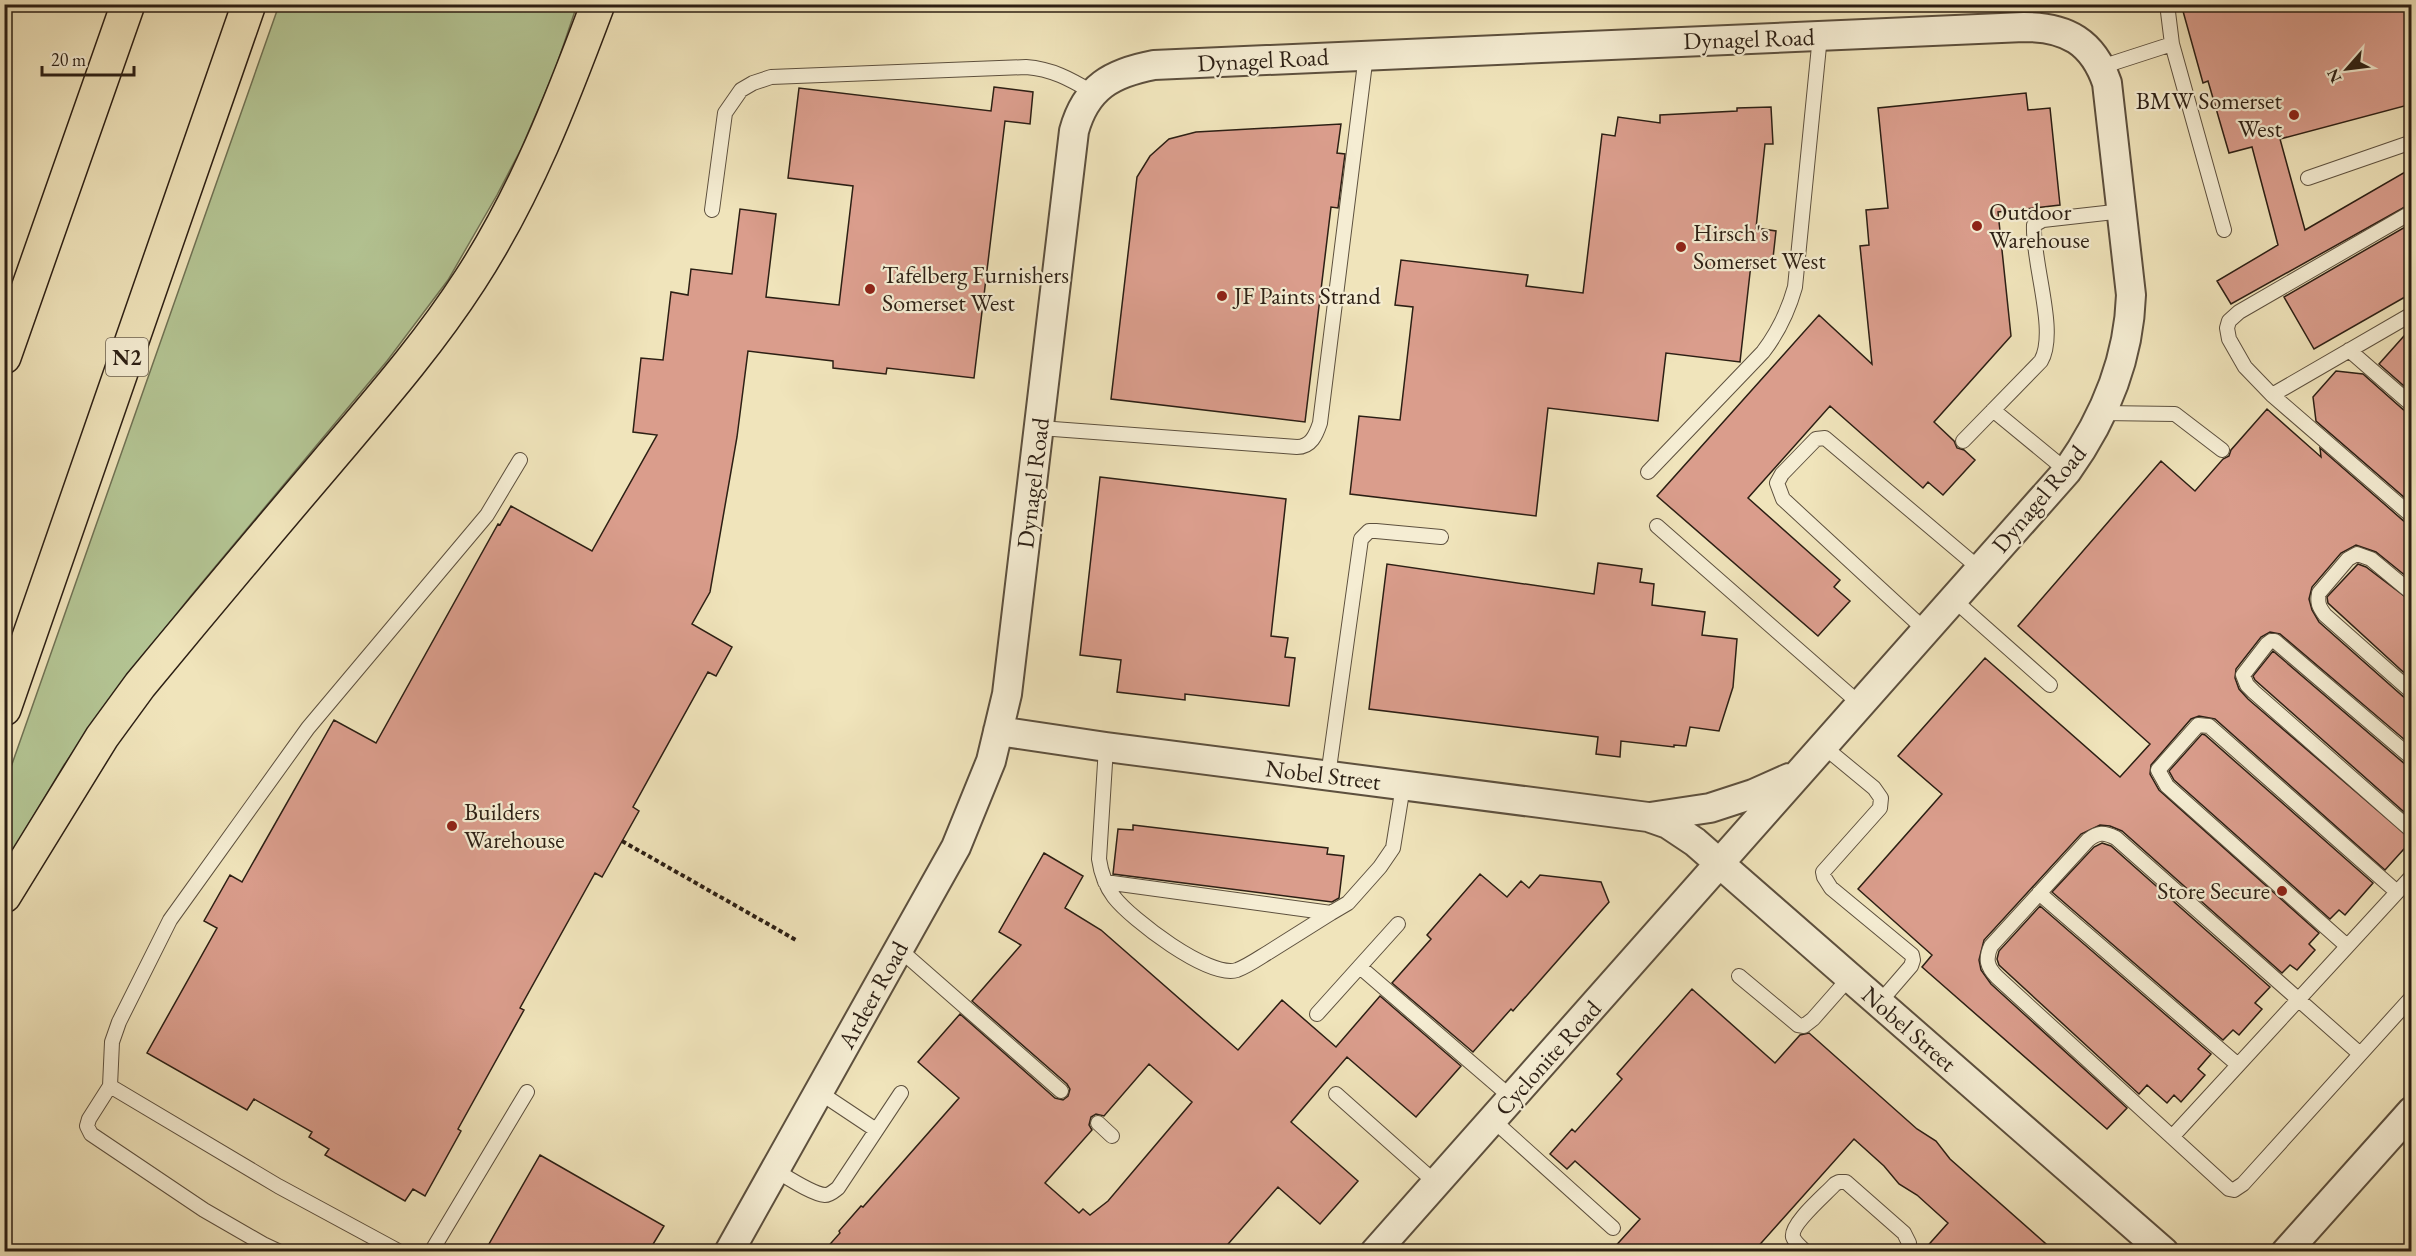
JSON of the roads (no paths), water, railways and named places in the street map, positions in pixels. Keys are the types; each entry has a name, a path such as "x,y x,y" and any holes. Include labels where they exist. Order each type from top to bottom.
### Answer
{"highway":[{"path":"4,357 128,4"},
{"name":"N2","path":"4,709 249,4"},
{"path":"4,896 102,737 140,685 391,386 432,335 471,279 529,174 559,109 598,4"}],"street":[{"name":"Dynagel Road","path":"998,731 1007,694 1074,131 1080,110 1092,92 1109,79 1131,69 1154,65 2045,27 2066,33 2080,41 2094,55 2107,83 2129,265 2130,318 2117,374 2103,413 2088,442 2067,471 1796,775 1720,864"},
{"name":"Nobel Street","path":"998,731 1648,817 1710,808 1753,794 1796,775"},
{"name":"Ardeer Road","path":"729,1251 956,847 991,761 998,731"},
{"name":"Nobel Street","path":"1648,817 1682,832 2164,1251"},
{"name":"Cyclonite Road","path":"1375,1251 1720,864"},
{"path":"2286,1251 2412,1110"}],"lane":[{"path":"2167,4 2172,44 2224,230"},
{"path":"1648,471 1763,352 1788,314 1796,287 1820,36"},
{"path":"2101,67 2172,44"},
{"path":"1040,428 1297,447 1303,447 1314,438 1320,423 1366,55"},
{"path":"712,210 725,113 741,90 771,77 1026,67 1045,69 1064,76 1092,92"},
{"path":"2308,178 2412,142"},
{"path":"1963,441 2041,361 2047,351 2047,331 2034,225 2043,220 2122,211"},
{"path":"2412,212 2239,312 2229,321 2227,328 2236,353 2245,367 2272,395 2412,516"},
{"path":"2272,395 2412,314"},
{"path":"2349,350 2412,405"},
{"path":"1993,410 2067,471"},
{"path":"2103,413 2175,414 2222,450"},
{"path":"1925,630 1783,499 1777,483 1782,474 1816,439 1825,438 1980,569"},
{"path":"280,1251 262,1244 204,1210 91,1134 87,1126 89,1119 110,1086 112,1041 119,1022 170,920 308,728 487,515 520,460"},
{"path":"1657,526 1860,704"},
{"path":"1328,776 1361,539 1369,531 1441,537"},
{"path":"2412,593 2371,559 2357,554 2348,559 2319,593 2318,604 2325,615 2412,692"},
{"path":"1953,599 2050,685"},
{"path":"2412,758 2275,641 2271,640 2267,644 2245,672 2244,680 2254,692 2412,831"},
{"path":"2347,946 2167,786 2158,770 2191,730 2198,725 2209,726 2397,892"},
{"path":"1823,746 1874,788 1881,798 1880,808 1823,872 1831,888 1912,954 1914,960 1911,966 1879,1003"},
{"path":"1106,747 1099,859 1105,882 1115,898 1153,932 1193,958 1224,971 1237,970 1253,962 1348,903 1380,867 1393,848 1403,786"},
{"path":"2360,1054 2116,838 2106,833 2095,834 2088,840 1991,946 1987,956 1991,971 2229,1189 2238,1189 2412,997"},
{"path":"2172,1137 2412,876"},
{"path":"1105,882 1325,914 1331,913"},
{"path":"2040,893 2238,1065"},
{"path":"1317,1014 1398,924"},
{"path":"898,949 1061,1091"},
{"path":"1360,967 1512,1098"},
{"path":"1739,976 1798,1024 1804,1026 1814,1019 1850,977"},
{"path":"110,1086 278,1186 400,1251"},
{"path":"431,1251 527,1092"},
{"path":"819,1092 876,1130"},
{"path":"775,1170 815,1192 828,1195 838,1188 901,1093"},
{"path":"1336,1094 1436,1184"},
{"path":"1493,1120 1613,1228"},
{"path":"1098,1123 1112,1136"},
{"path":"1806,1251 1794,1240 1796,1225 1835,1184 1842,1181 1904,1233 1909,1243 1908,1251"}],"place":[{"name":"BMW Somerset West","path":"2294,115"},
{"name":"Outdoor Warehouse","path":"1977,226"},
{"name":"Hirsch's Somerset West","path":"1681,247"},
{"name":"Tafelberg Furnishers Somerset West","path":"870,289"},
{"name":"JF Paints Strand","path":"1222,296"},
{"name":"Builders Warehouse","path":"452,826"},
{"name":"Store Secure","path":"2282,891"}]}
